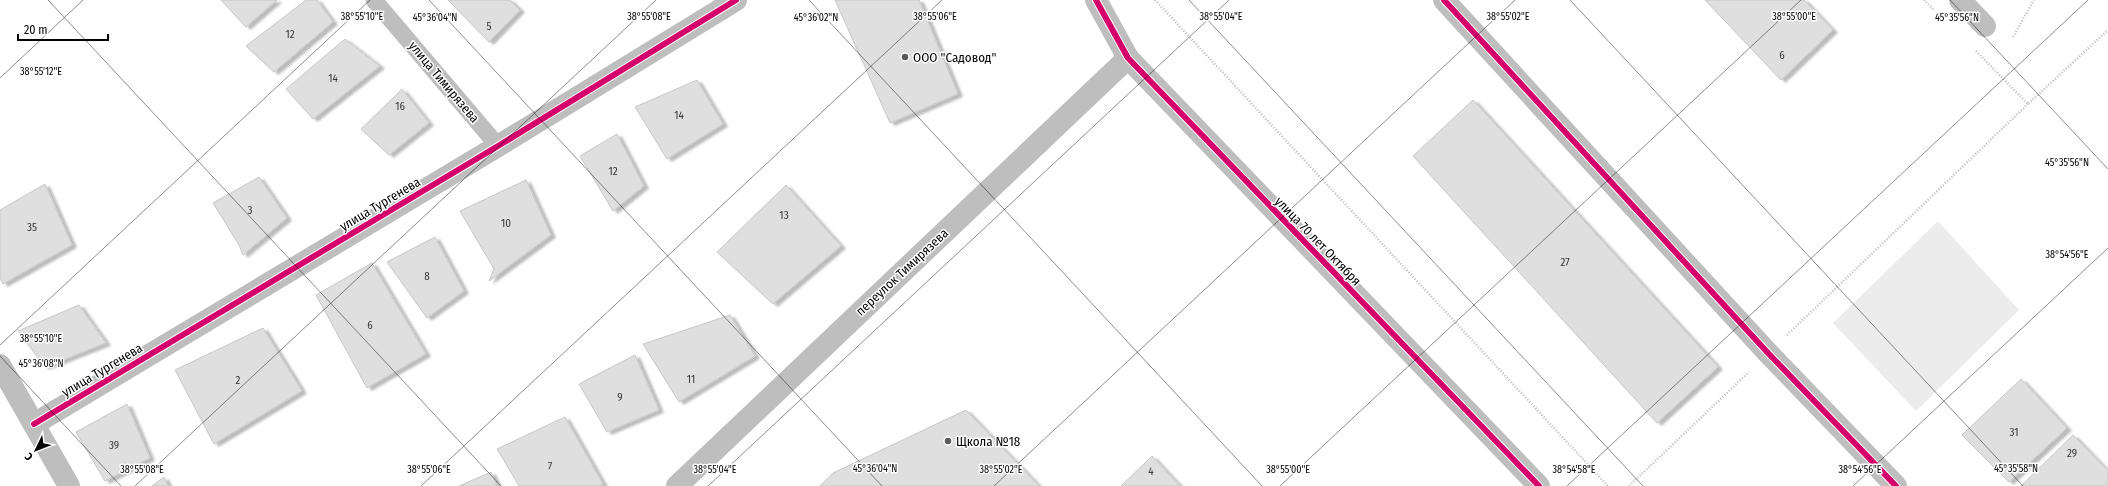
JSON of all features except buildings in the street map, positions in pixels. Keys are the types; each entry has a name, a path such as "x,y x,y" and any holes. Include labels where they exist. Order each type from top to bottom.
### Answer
{"street":[{"name":"улица Тургенева","path":"34,424 498,146 736,0"},
{"name":"улица 70 лет Октября","path":"1096,0 1128,58 1539,486"},
{"path":"1444,0 1768,353 1896,486"},
{"path":"1960,0 1985,26"},
{"name":"переулок Тимирязева","path":"677,486 1128,58"},
{"path":"0,365 69,486"}],"lane":[{"name":"улица Тимирязева","path":"374,0 498,146"}],"path":[{"path":"1155,0 1608,486"},
{"path":"1924,0 1935,11"},
{"path":"2013,37 2034,0"},
{"path":"1629,486 2028,104 2108,30"},
{"path":"1974,49 2028,104"}],"shaded area":[{"path":"1938,221 2019,310 1916,411 1833,323"}],"cycle path":[{"path":"34,424 498,146 736,0"},
{"path":"1096,0 1128,58 1539,486"},
{"path":"1444,0 1768,353 1896,486"}],"place":[{"name":"ООО \"Садовод\"","path":"905,57"},
{"name":"Щкола №18","path":"948,441"}]}
